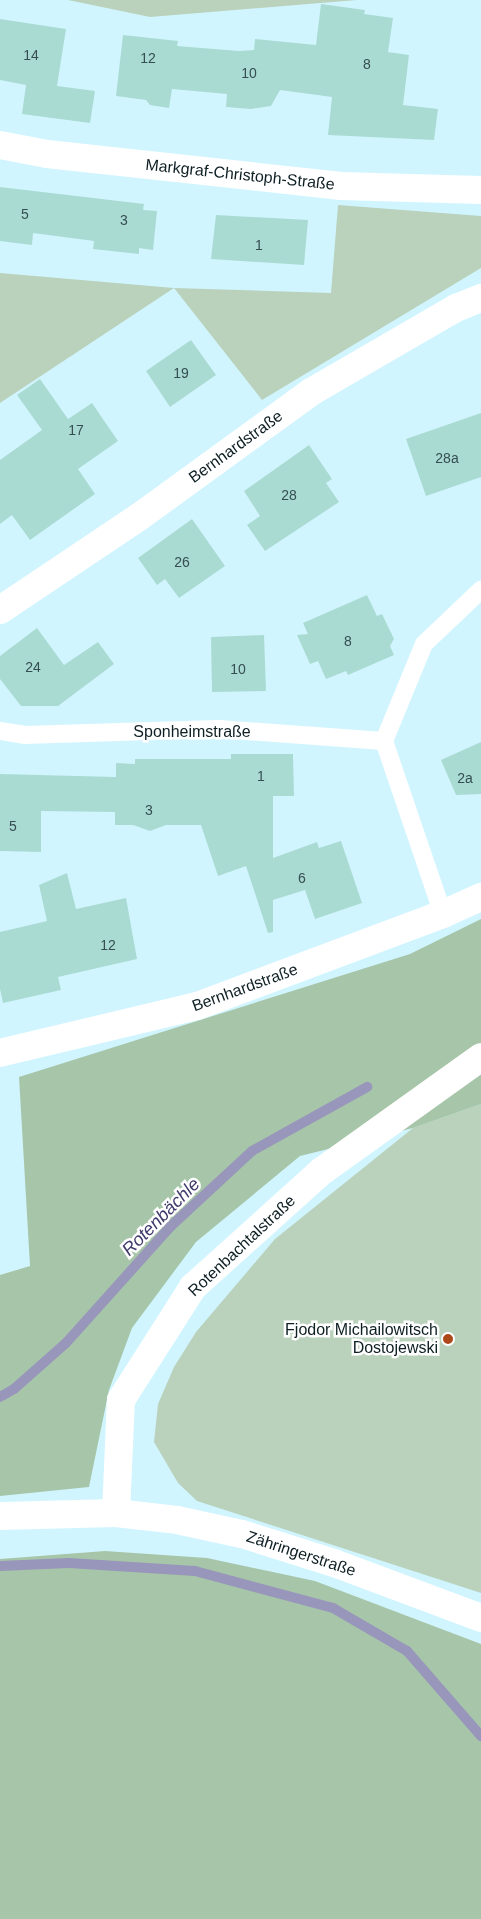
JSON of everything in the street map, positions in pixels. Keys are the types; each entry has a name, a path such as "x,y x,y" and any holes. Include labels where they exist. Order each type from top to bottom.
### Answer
{"street":[{"name":"Markgraf-Christoph-Straße","path":"0,145 47,154 341,186 481,190"},
{"name":"Bernhardstraße","path":"0,610 139,517 312,392 456,308 481,298"},
{"name":"Bernhardstraße","path":"0,1053 197,1006 443,914 481,897"},
{"name":"Rotenbachtalstraße","path":"116,1513 121,1400 193,1287 322,1171 481,1057"},
{"path":"0,1516 56,1512 116,1513"},
{"name":"Zähringerstraße","path":"116,1513 177,1520 242,1534 334,1563 481,1618"}],"lane":[{"path":"443,914 384,741 424,644 481,590"},
{"name":"Sponheimstraße","path":"0,731 24,735 219,729 384,741"}],"green space":[{"path":"68,0 357,0 150,17"},
{"path":"338,205 481,216 481,268 262,400 174,288 331,293"},
{"path":"0,273 174,288 0,403"},
{"path":"481,919 481,1104 413,1128 300,1156 196,1242 132,1328 109,1390 89,1487 0,1496 0,1275 30,1266 19,1077 410,954"},
{"path":"481,1104 481,1593 197,1501 178,1483 154,1442 158,1404 174,1367 196,1332 275,1239 413,1128"},
{"path":"105,1551 207,1558 315,1581 481,1644 481,1919 0,1919 0,1559"}],"building":[{"path":"321,4 365,10 364,14 393,18 388,52 409,55 403,105 438,109 434,140 328,135 332,97 280,90 271,106 251,109 226,107 227,94 172,89 169,108 150,105 146,100 116,96 123,35 178,41 177,46 239,51 254,50 255,39 316,45"},
{"path":"0,19 66,29 57,86 95,91 90,123 22,114 26,85 0,80"},
{"path":"0,187 144,204 143,210 157,211 153,250 139,248 139,254 93,249 94,241 33,233 32,245 0,241"},
{"path":"216,215 308,220 304,265 211,259"},
{"path":"191,340 216,375 170,407 146,371"},
{"path":"40,379 68,419 92,403 118,441 78,469 95,494 30,540 12,515 0,524 0,460 42,430 17,395"},
{"path":"481,413 481,477 426,496 406,439"},
{"path":"309,445 332,479 326,483 339,502 265,551 247,525 260,516 244,491"},
{"path":"192,519 225,566 179,598 165,579 157,585 138,558"},
{"path":"367,595 377,616 382,614 394,639 390,646 394,655 348,675 346,671 326,679 318,661 310,664 297,635 308,634 303,623"},
{"path":"37,628 64,665 98,642 114,664 58,706 21,706 0,679 0,656"},
{"path":"264,635 266,691 212,692 211,637"},
{"path":"481,742 481,794 456,795 441,760"},
{"path":"231,754 293,754 294,796 273,796 273,858 317,842 319,848 341,841 362,903 315,919 305,890 273,900 273,932 268,933 246,866 218,876 201,825 166,825 150,831 133,825 115,825 115,812 41,811 41,852 0,851 0,774 116,777 116,763 135,764 135,759 231,759"},
{"path":"67,873 76,909 126,898 137,959 58,977 61,990 3,1003 0,989 0,932 47,921 39,885"}],"waterway":[{"name":"Rotenbächle","path":"0,1397 14,1389 66,1343 170,1227 252,1151 367,1087"},
{"path":"0,1566 69,1563 195,1571 333,1608 407,1651 481,1736"}],"place":[{"name":"Fjodor Michailowitsch Dostojewski","path":"448,1339"}]}
